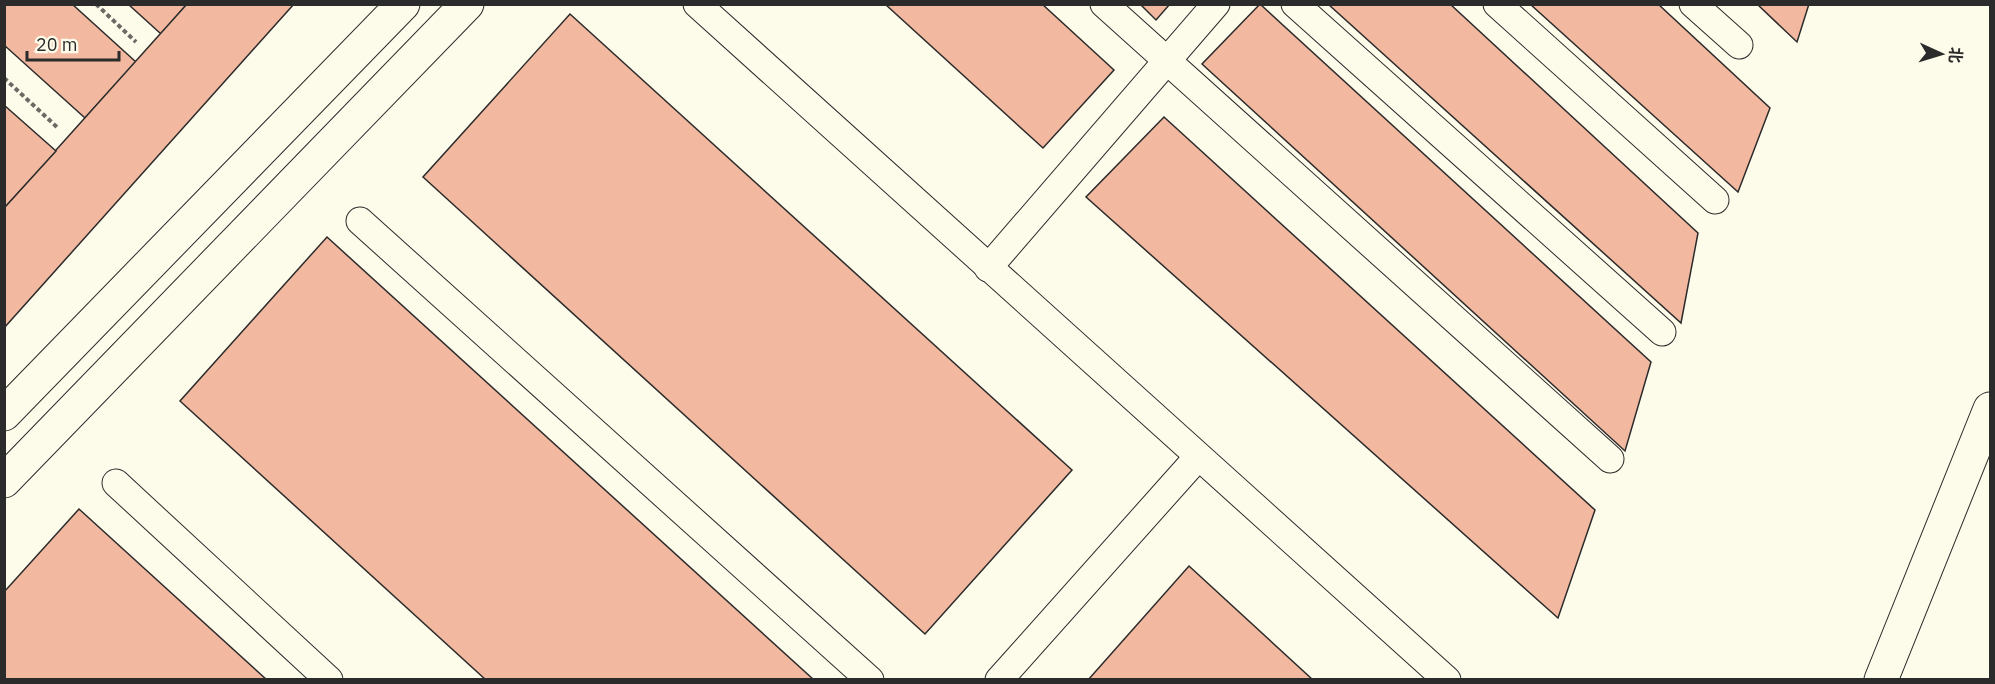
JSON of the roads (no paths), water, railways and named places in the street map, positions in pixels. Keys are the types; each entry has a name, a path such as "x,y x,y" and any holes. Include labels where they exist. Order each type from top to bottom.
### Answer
{"main road":[{"path":"4,414 403,4"},
{"path":"4,481 467,4"},
{"path":"1881,680 1990,409"}],"street":[{"path":"697,4 1447,680"},
{"path":"1104,4 1610,459"},
{"path":"988,268 1216,4"},
{"path":"1295,4 1662,332"},
{"path":"1497,4 1715,200"},
{"path":"1693,4 1739,45"},
{"path":"360,221 870,680"},
{"path":"999,680 1198,457"},
{"path":"116,483 329,680"}]}
